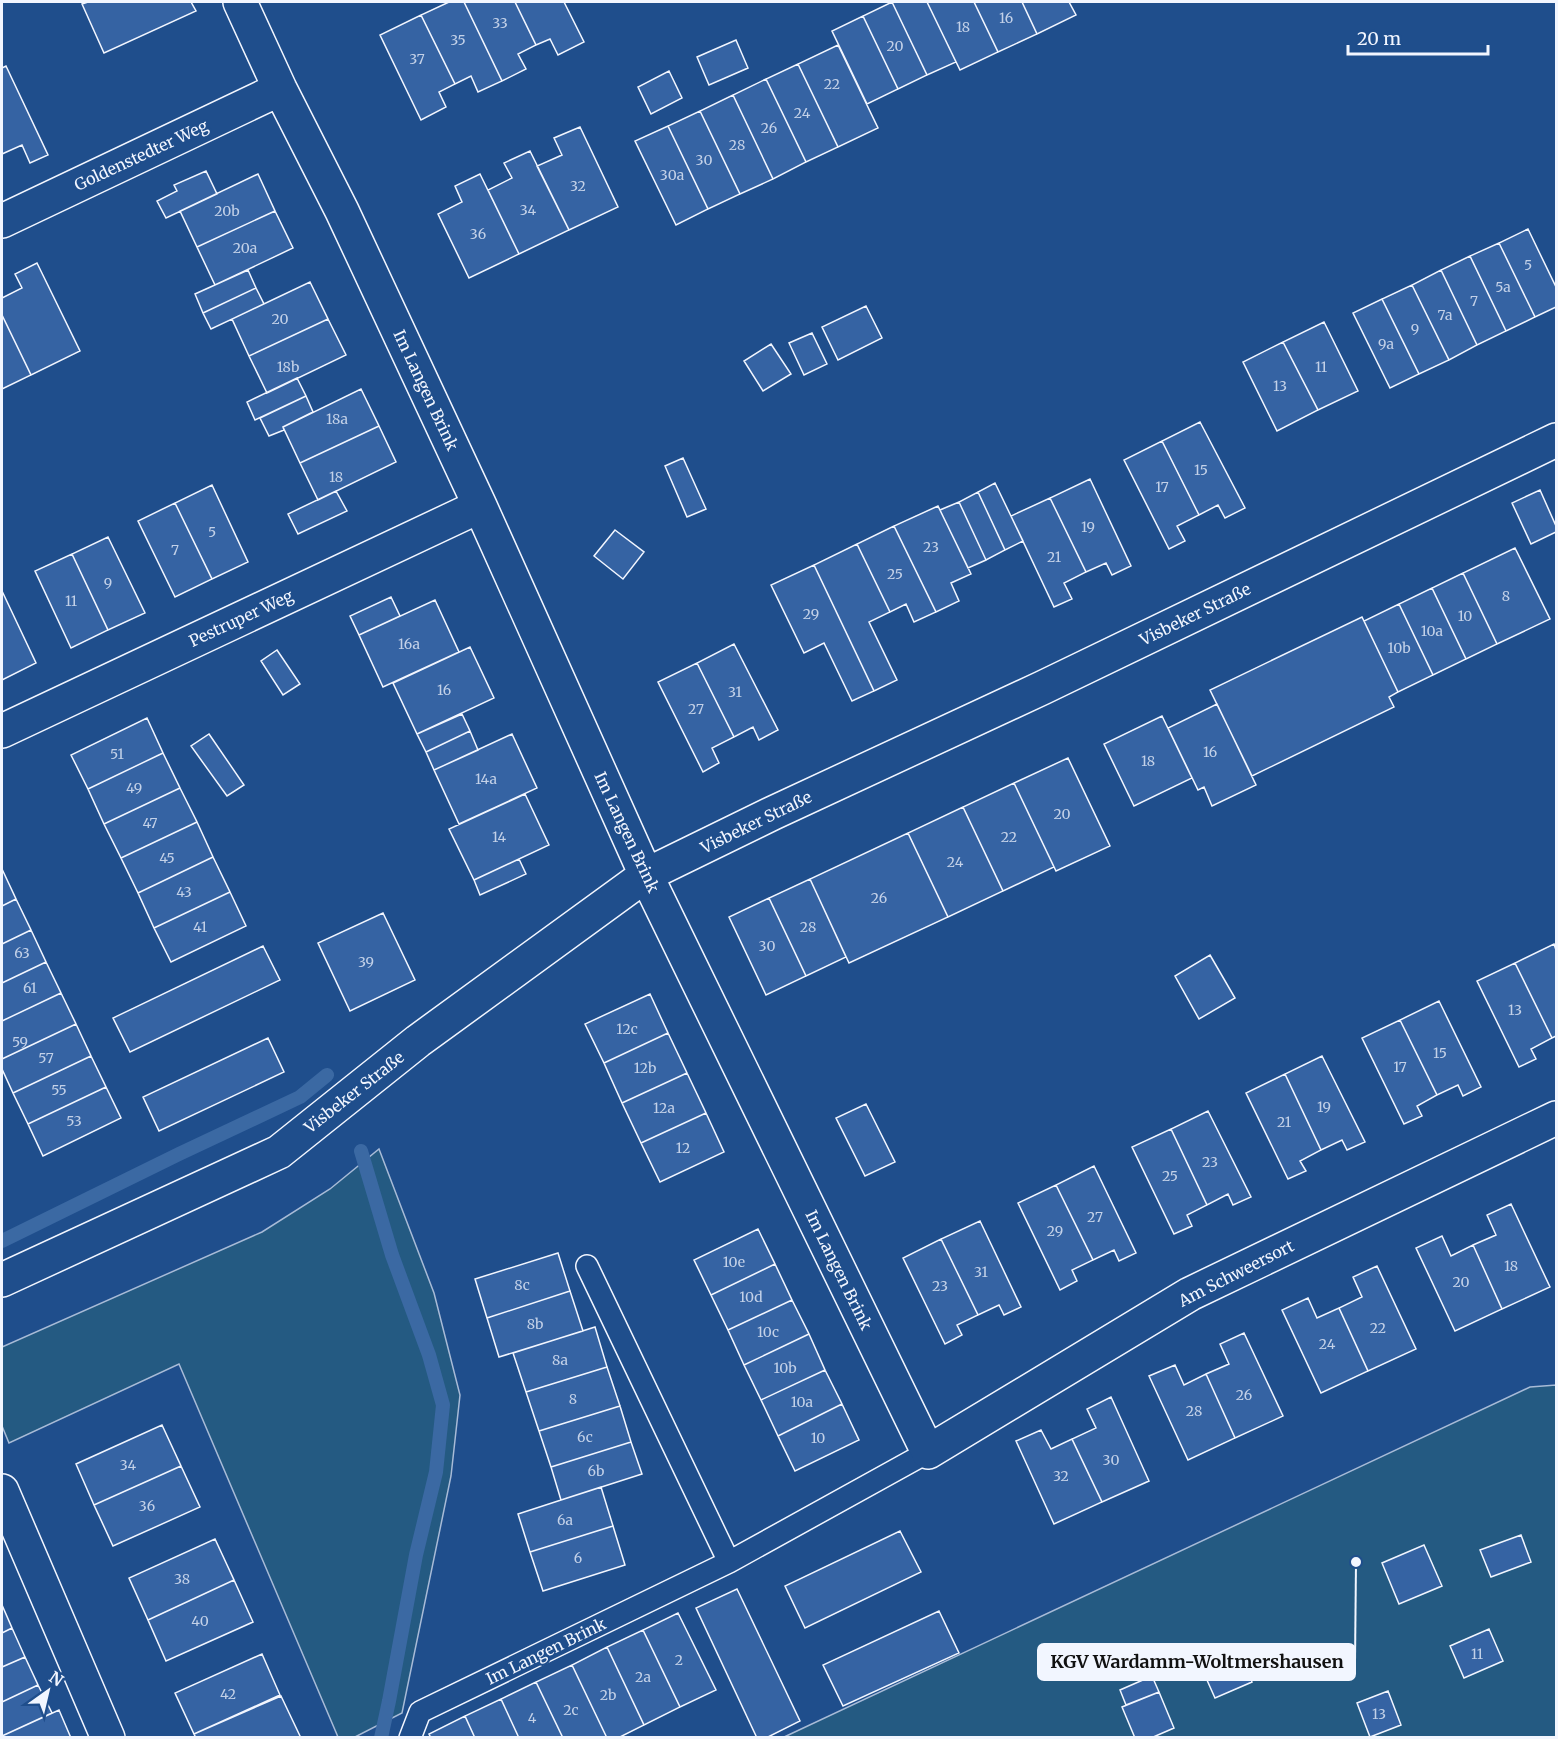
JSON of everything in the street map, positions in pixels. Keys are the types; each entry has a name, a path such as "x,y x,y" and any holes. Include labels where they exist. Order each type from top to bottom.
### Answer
{"street":[{"name":"Im Langen Brink","path":"240,2 280,89 342,211 480,506 646,875 928,1452"},
{"name":"Goldenstedter Weg","path":"2,221 280,89"},
{"name":"Visbeker Straße","path":"2,1280 279,1152 418,1041 646,875 1042,688 1557,440"},
{"name":"Pestruper Weg","path":"2,731 480,506"},
{"name":"Am Schweersort","path":"928,1452 1191,1294 1557,1118"},
{"path":"2,1491 108,1737"}],"lane":[{"path":"587,1266 729,1562"},
{"name":"Im Langen Brink","path":"410,1737 420,1713 729,1562 928,1452"}],"shaded area":[{"path":"379,1149 434,1293 460,1395 451,1476 402,1713 355,1737 338,1737 179,1364 9,1443 2,1426 2,1347 262,1232 330,1189"},
{"path":"1556,1385 1556,1737 782,1738 1530,1387"}],"building":[{"path":"88,2 191,2 196,11 104,53 82,4"},
{"path":"449,2 464,2 502,81 478,92 471,76 455,84 421,15"},
{"path":"464,2 515,2 536,45 518,54 526,69 502,81"},
{"path":"515,2 564,2 584,42 558,55 550,39 536,45"},
{"path":"892,2 927,2 956,62 927,75"},
{"path":"892,2 927,75 898,89 863,16"},
{"path":"927,2 974,2 998,52 960,70"},
{"path":"974,2 1022,2 1037,34 998,52"},
{"path":"1022,2 1069,2 1076,15 1037,34"},
{"path":"421,15 455,84 439,92 446,107 421,120 380,35"},
{"path":"863,16 898,89 867,104 832,31"},
{"path":"736,40 748,68 709,85 697,57"},
{"path":"838,45 878,128 838,147 798,64"},
{"path":"798,64 838,147 806,162 766,79"},
{"path":"6,66 48,155 30,163 22,145 2,154 2,68"},
{"path":"669,71 682,98 651,114 638,87"},
{"path":"766,79 806,162 773,179 733,95"},
{"path":"733,95 773,179 740,194 700,111"},
{"path":"700,111 740,194 708,209 668,126"},
{"path":"668,126 708,209 676,225 635,141"},
{"path":"580,127 618,207 569,230 537,166 562,155 554,138"},
{"path":"530,151 569,230 519,254 488,190 512,178 504,163"},
{"path":"206,171 217,194 166,218 157,201 177,191 174,185"},
{"path":"258,174 275,211 197,247 180,211"},
{"path":"480,174 519,254 469,278 438,214 462,202 455,186"},
{"path":"275,211 293,248 215,285 197,247"},
{"path":"1528,229 1556,287 1556,307 1535,317 1499,243"},
{"path":"1499,243 1535,317 1506,331 1470,256"},
{"path":"1470,256 1506,331 1477,345 1441,270"},
{"path":"37,263 80,351 31,375 2,315 2,298 22,288 15,274"},
{"path":"248,270 256,288 203,313 195,294"},
{"path":"1441,270 1477,345 1449,360 1412,285"},
{"path":"310,282 328,319 249,356 232,319"},
{"path":"1412,285 1449,360 1419,374 1382,299"},
{"path":"256,288 264,304 211,329 203,313"},
{"path":"1382,299 1419,374 1390,388 1353,313"},
{"path":"866,306 882,338 838,360 822,327"},
{"path":"2,315 31,375 2,389"},
{"path":"328,319 346,355 267,393 249,356"},
{"path":"1324,322 1358,391 1318,410 1283,342"},
{"path":"812,333 827,364 804,375 789,343"},
{"path":"1283,342 1318,410 1277,431 1243,362"},
{"path":"771,344 791,374 763,391 744,361"},
{"path":"297,378 306,396 255,420 247,402"},
{"path":"361,389 379,426 300,463 283,427"},
{"path":"306,396 313,412 283,427 284,430 269,436 260,418"},
{"path":"1200,422 1245,508 1225,518 1218,505 1199,515 1162,441"},
{"path":"379,426 396,462 318,500 300,463"},
{"path":"1162,441 1199,515 1177,526 1185,541 1169,549 1124,460"},
{"path":"683,458 706,509 687,517 665,466"},
{"path":"1090,479 1131,566 1112,575 1106,563 1086,572 1050,498"},
{"path":"995,483 1023,541 1005,550 978,492"},
{"path":"212,485 248,562 212,579 175,503"},
{"path":"1540,490 1556,526 1556,532 1531,544 1512,503"},
{"path":"336,491 347,511 298,534 288,514"},
{"path":"978,492 1005,550 986,560 959,502"},
{"path":"1050,498 1086,572 1064,583 1072,599 1054,607 1011,516"},
{"path":"959,502 986,560 968,568 940,510"},
{"path":"175,503 212,579 175,597 138,521"},
{"path":"938,506 971,574 951,583 959,601 936,612 894,526"},
{"path":"894,526 936,612 914,622 906,604 890,612 857,544"},
{"path":"615,530 644,552 623,579 594,556"},
{"path":"108,537 145,613 108,630 72,554"},
{"path":"857,544 890,612 869,622 897,680 874,691 814,565"},
{"path":"1515,548 1550,619 1497,644 1463,573"},
{"path":"72,554 108,630 71,648 35,571"},
{"path":"814,565 874,691 852,701 824,643 804,653 771,585"},
{"path":"1463,573 1497,644 1466,659 1432,588"},
{"path":"1432,588 1466,659 1433,675 1399,604"},
{"path":"2,591 36,663 2,680"},
{"path":"391,597 400,616 359,635 350,616"},
{"path":"435,600 459,652 383,687 359,635"},
{"path":"1399,604 1433,675 1398,692 1364,621"},
{"path":"1362,617 1398,692 1389,697 1394,707 1252,776 1210,690"},
{"path":"734,644 778,730 759,740 753,727 734,737 697,663"},
{"path":"470,647 494,698 417,734 393,683"},
{"path":"277,650 300,684 283,695 261,661"},
{"path":"697,663 734,737 712,748 719,763 703,772 658,682"},
{"path":"1217,704 1256,785 1212,806 1204,787 1198,790 1168,728"},
{"path":"462,714 470,731 426,752 417,734"},
{"path":"1162,716 1192,778 1134,806 1104,744"},
{"path":"147,718 163,753 88,789 71,755"},
{"path":"470,731 478,750 434,770 426,752"},
{"path":"209,734 244,785 227,796 191,746"},
{"path":"512,734 537,788 459,824 434,770"},
{"path":"163,753 180,788 104,824 88,789"},
{"path":"1068,758 1110,846 1056,871 1014,783"},
{"path":"1014,783 1054,867 1003,891 963,807"},
{"path":"180,788 197,822 121,858 104,824"},
{"path":"525,794 549,845 474,880 449,829"},
{"path":"963,807 1003,891 948,917 908,833"},
{"path":"197,822 213,857 138,893 121,858"},
{"path":"908,833 948,917 849,963 810,879"},
{"path":"213,857 230,892 154,928 138,893"},
{"path":"519,859 526,874 480,895 474,880"},
{"path":"2,869 16,899 2,906"},
{"path":"810,879 846,957 806,976 769,898"},
{"path":"230,892 246,926 171,962 154,928"},
{"path":"769,898 806,976 766,995 729,917"},
{"path":"16,899 31,930 2,944 2,906"},
{"path":"383,913 415,980 350,1011 318,943"},
{"path":"31,930 46,962 2,983 2,944"},
{"path":"1554,944 1556,950 1556,1036 1552,1038 1515,963"},
{"path":"263,946 280,980 130,1052 113,1018"},
{"path":"1210,955 1235,998 1199,1019 1175,976"},
{"path":"46,962 61,993 2,1021 2,983"},
{"path":"1515,963 1552,1038 1531,1049 1536,1059 1519,1067 1477,981"},
{"path":"61,993 76,1024 2,1059 2,1021"},
{"path":"650,994 668,1033 604,1063 585,1024"},
{"path":"1439,1001 1481,1087 1463,1096 1458,1085 1437,1095 1400,1020"},
{"path":"1400,1020 1437,1095 1417,1106 1422,1116 1404,1124 1362,1038"},
{"path":"76,1024 91,1056 13,1093 2,1069 2,1059"},
{"path":"668,1033 687,1073 622,1103 604,1063"},
{"path":"268,1038 284,1072 159,1131 143,1097"},
{"path":"91,1056 106,1087 28,1124 13,1093"},
{"path":"1322,1056 1365,1142 1347,1150 1342,1140 1321,1150 1285,1074"},
{"path":"687,1073 706,1113 641,1143 622,1103"},
{"path":"1285,1074 1321,1150 1300,1161 1306,1171 1288,1179 1246,1093"},
{"path":"106,1087 121,1118 43,1156 28,1124"},
{"path":"866,1104 895,1162 865,1176 836,1118"},
{"path":"1208,1111 1251,1197 1233,1205 1228,1194 1207,1205 1171,1129"},
{"path":"706,1113 724,1152 660,1182 641,1143"},
{"path":"1171,1129 1207,1205 1187,1215 1192,1226 1174,1234 1132,1147"},
{"path":"1094,1166 1136,1253 1119,1261 1114,1250 1093,1260 1056,1185"},
{"path":"1056,1185 1093,1260 1072,1270 1077,1281 1060,1290 1018,1203"},
{"path":"1511,1204 1550,1287 1502,1309 1473,1245 1496,1235 1487,1215"},
{"path":"980,1221 1021,1307 1004,1315 999,1305 978,1315 941,1239"},
{"path":"758,1229 775,1264 711,1295 694,1260"},
{"path":"1442,1236 1451,1256 1473,1245 1502,1309 1455,1331 1416,1248"},
{"path":"941,1239 978,1315 957,1325 962,1335 945,1344 903,1258"},
{"path":"558,1253 570,1291 487,1318 475,1279"},
{"path":"775,1264 792,1300 728,1330 711,1295"},
{"path":"1377,1266 1416,1349 1368,1371 1339,1308 1362,1297 1353,1277"},
{"path":"570,1291 583,1331 499,1357 487,1318"},
{"path":"1308,1298 1317,1318 1339,1308 1368,1371 1321,1393 1282,1310"},
{"path":"792,1300 809,1334 744,1365 728,1330"},
{"path":"595,1327 607,1367 526,1392 513,1353"},
{"path":"1244,1333 1283,1416 1235,1438 1206,1374 1229,1364 1220,1344"},
{"path":"809,1334 825,1370 761,1400 744,1365"},
{"path":"1175,1365 1184,1385 1206,1374 1235,1438 1188,1460 1149,1376"},
{"path":"607,1367 620,1406 539,1431 526,1392"},
{"path":"825,1370 842,1404 778,1436 761,1400"},
{"path":"1111,1397 1149,1481 1102,1502 1072,1439 1096,1428 1087,1409"},
{"path":"842,1404 859,1440 795,1471 778,1436"},
{"path":"620,1406 631,1442 551,1467 539,1431"},
{"path":"162,1425 181,1466 94,1505 76,1464"},
{"path":"1041,1430 1051,1449 1072,1439 1102,1502 1054,1524 1016,1441"},
{"path":"631,1442 642,1474 561,1500 551,1467"},
{"path":"181,1466 200,1507 113,1546 94,1505"},
{"path":"601,1487 613,1526 530,1552 518,1514"},
{"path":"613,1526 625,1565 543,1591 530,1552"},
{"path":"900,1531 921,1572 805,1628 785,1586"},
{"path":"1521,1535 1531,1562 1491,1577 1480,1550"},
{"path":"215,1539 234,1580 148,1620 129,1578"},
{"path":"1424,1545 1442,1586 1399,1604 1382,1563"},
{"path":"234,1580 253,1622 166,1661 148,1620"},
{"path":"737,1589 800,1721 766,1738 757,1738 696,1608"},
{"path":"2,1605 12,1628 2,1633"},
{"path":"939,1611 959,1653 843,1706 823,1665"},
{"path":"678,1613 716,1690 680,1707 643,1630"},
{"path":"12,1628 25,1657 2,1667 2,1633"},
{"path":"1489,1629 1503,1661 1464,1678 1450,1646"},
{"path":"643,1630 680,1707 644,1725 607,1647"},
{"path":"1236,1644 1252,1682 1215,1698 1198,1660"},
{"path":"607,1647 644,1725 618,1738 607,1738 572,1665"},
{"path":"262,1654 280,1695 194,1734 175,1693"},
{"path":"25,1657 38,1685 2,1702 2,1667"},
{"path":"572,1665 607,1738 563,1738 536,1682"},
{"path":"1152,1676 1159,1692 1126,1705 1120,1690"},
{"path":"536,1682 563,1738 519,1738 501,1699"},
{"path":"38,1685 52,1713 2,1736 2,1702"},
{"path":"1388,1691 1401,1725 1370,1737 1357,1703"},
{"path":"1159,1692 1174,1728 1151,1738 1135,1738 1122,1707"},
{"path":"281,1696 300,1736 297,1738 196,1738 194,1734"},
{"path":"501,1699 519,1738 475,1738 465,1716"},
{"path":"59,1710 71,1738 2,1738 2,1736"},
{"path":"465,1716 475,1738 431,1738 429,1734"}],"waterway":[{"path":"2,1241 300,1097 327,1075"},
{"path":"361,1151 392,1255 429,1355 443,1405 436,1472 416,1555 381,1738"}],"place":[{"name":"KGV Wardamm-Woltmershausen","path":"1356,1562"}]}
